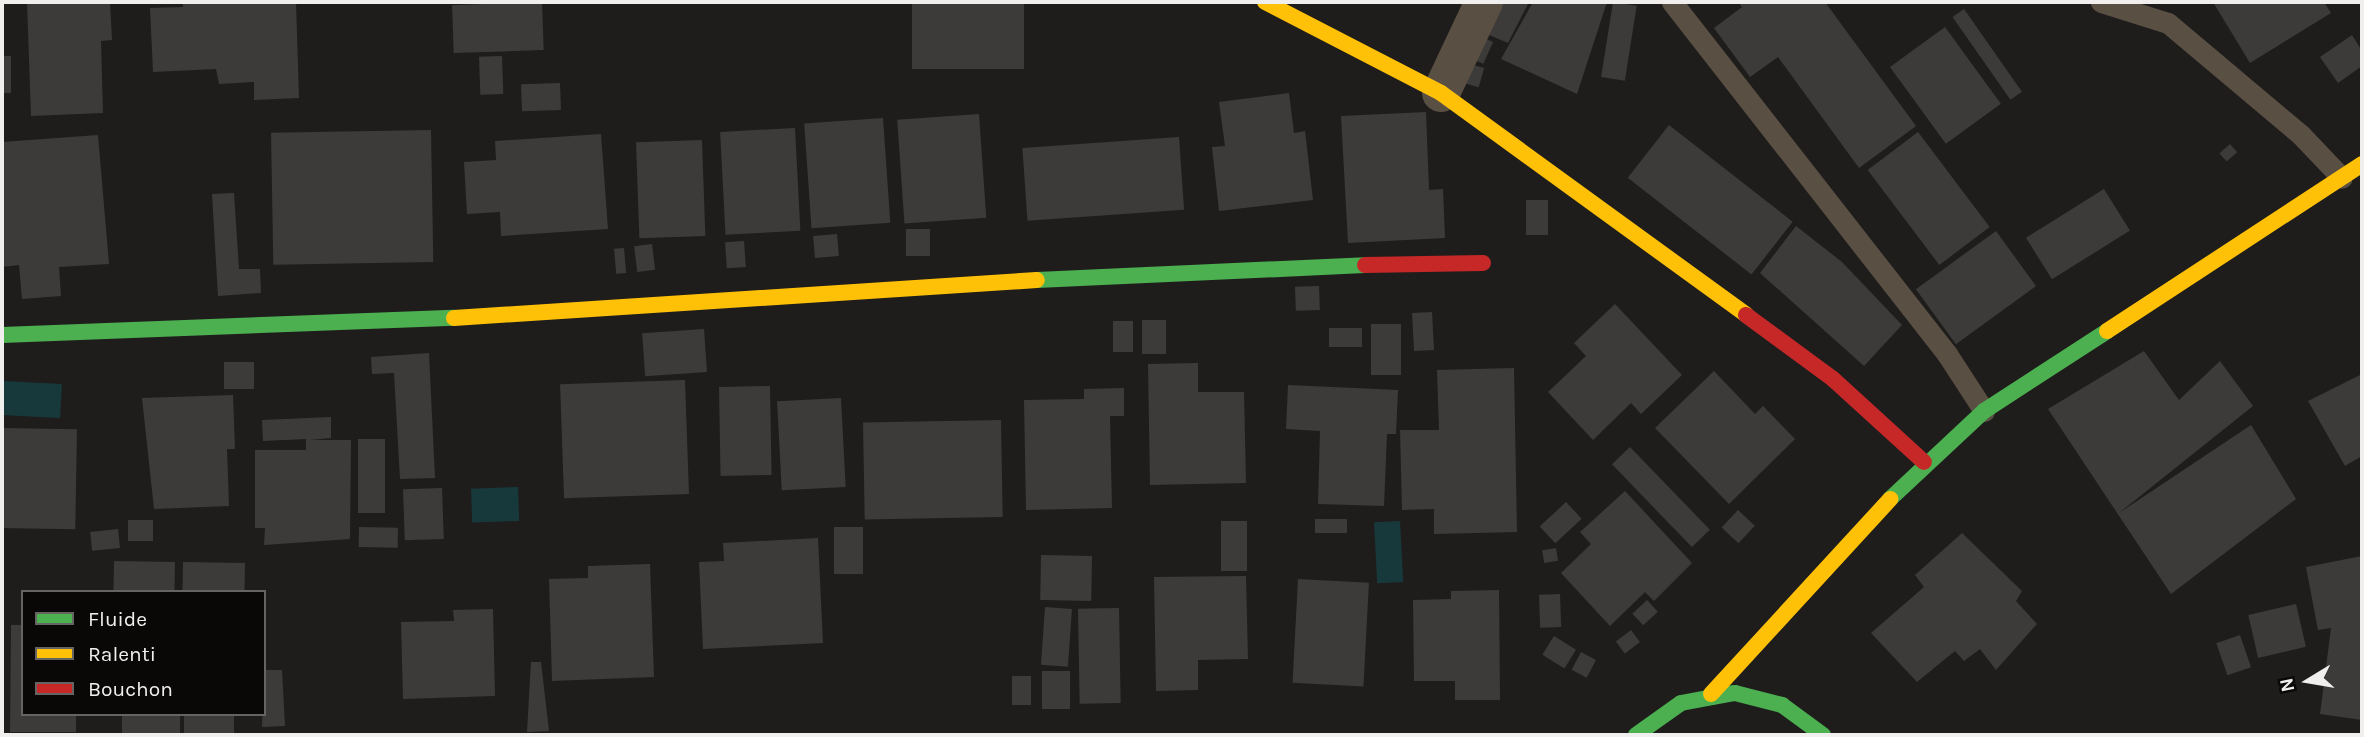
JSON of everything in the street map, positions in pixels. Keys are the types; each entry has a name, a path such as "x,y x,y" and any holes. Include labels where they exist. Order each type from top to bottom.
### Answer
{"street":[{"path":"1265,2 1441,93 1833,379 1924,462"},
{"path":"1441,93 1484,2"},
{"path":"1636,735 1666,711 1711,694 1924,462 1984,411 2362,164"},
{"path":"2,335 384,323 1212,268 1483,263"},
{"path":"1711,694 1770,701 1803,717 1823,735"}],"lane":[{"path":"1672,2 1947,354 1984,411"},
{"path":"2101,2 2168,23 2301,135 2342,178"}],"water":[{"path":"4,381 62,384 60,418 2,415"},
{"path":"518,487 519,521 472,523 471,489"},
{"path":"1400,521 1403,582 1377,583 1374,522"}],"building":[{"path":"27,2 110,2 112,40 101,41 103,113 31,116"},
{"path":"183,2 296,2 299,98 254,100 254,82 219,84 216,69 153,72 150,8 183,7"},
{"path":"542,2 544,50 454,53 452,5"},
{"path":"912,2 1024,2 1024,69 912,69"},
{"path":"1502,2 1529,2 1508,43 1489,35"},
{"path":"1533,2 1607,2 1577,94 1501,59"},
{"path":"1613,2 1637,6 1625,81 1601,77"},
{"path":"1738,2 1825,2 1916,126 1859,168 1778,57 1750,77 1714,28 1742,7"},
{"path":"2213,2 2324,2 2331,13 2250,63"},
{"path":"1964,9 2022,92 2010,100 1953,17"},
{"path":"1945,27 2001,104 1946,144 1890,67"},
{"path":"1473,33 1493,42 1483,64 1463,55"},
{"path":"2352,35 2362,51 2362,66 2338,83 2320,57"},
{"path":"2,56 11,56 11,93 2,93"},
{"path":"502,56 503,94 480,95 479,57"},
{"path":"1463,62 1484,68 1479,87 1457,81"},
{"path":"560,83 561,110 522,111 521,84"},
{"path":"1289,93 1294,133 1305,131 1313,200 1219,211 1212,147 1225,146 1219,102"},
{"path":"1426,112 1429,190 1443,189 1445,238 1348,243 1341,116"},
{"path":"979,114 986,218 904,223 897,120"},
{"path":"883,118 890,223 812,228 804,124"},
{"path":"1669,125 1793,222 1751,274 1628,178"},
{"path":"795,128 800,231 725,235 720,132"},
{"path":"431,130 433,262 273,265 271,133"},
{"path":"1918,132 1990,227 1939,265 1868,170"},
{"path":"601,134 608,229 501,236 500,212 467,214 464,162 496,160 495,141"},
{"path":"98,135 109,264 59,267 61,296 22,299 19,265 2,267 2,142"},
{"path":"1179,137 1184,210 1027,221 1022,148"},
{"path":"702,140 705,236 639,238 636,142"},
{"path":"2230,144 2237,152 2227,161 2219,153"},
{"path":"2104,189 2130,231 2052,279 2026,238"},
{"path":"234,193 239,269 260,269 261,293 218,296 212,194"},
{"path":"1526,200 1548,200 1548,235 1526,235"},
{"path":"1796,226 1842,262 1902,325 1864,366 1760,273"},
{"path":"906,229 930,229 930,256 906,256"},
{"path":"1996,231 2036,286 1956,344 1916,289"},
{"path":"837,234 839,256 815,258 813,236"},
{"path":"744,241 746,267 727,268 725,242"},
{"path":"652,244 655,270 637,272 634,246"},
{"path":"624,248 626,273 616,274 614,249"},
{"path":"1319,286 1320,310 1296,311 1295,287"},
{"path":"1615,304 1682,375 1641,414 1631,403 1593,440 1548,392 1586,356 1574,343"},
{"path":"1432,312 1434,350 1414,351 1412,313"},
{"path":"1142,320 1166,320 1166,354 1142,354"},
{"path":"1113,321 1133,321 1133,352 1113,352"},
{"path":"1371,324 1401,324 1401,375 1371,375"},
{"path":"1329,328 1362,328 1362,347 1329,347"},
{"path":"704,329 707,372 645,376 642,333"},
{"path":"2144,351 2179,400 2220,361 2253,406 2119,513 2251,425 2296,499 2171,594 2048,409"},
{"path":"429,353 435,478 400,479 394,373 372,374 371,357"},
{"path":"224,362 254,362 254,389 224,389"},
{"path":"1198,363 1198,392 1244,392 1246,483 1150,485 1148,364"},
{"path":"1514,368 1517,532 1434,534 1434,509 1402,510 1400,430 1439,430 1437,370"},
{"path":"1714,371 1755,414 1763,406 1795,439 1729,504 1655,428"},
{"path":"2362,374 2362,456 2345,466 2308,401"},
{"path":"685,380 689,494 564,498 560,384"},
{"path":"1288,385 1398,390 1396,434 1387,434 1384,506 1318,504 1320,431 1286,429"},
{"path":"770,386 772,475 721,476 719,387"},
{"path":"1124,388 1124,416 1110,416 1112,508 1026,510 1024,400 1084,399 1084,389"},
{"path":"233,395 235,449 227,449 229,506 154,509 142,398"},
{"path":"841,398 846,487 782,490 777,401"},
{"path":"331,417 331,438 310,440 351,440 350,539 264,545 265,528 255,528 255,450 306,450 306,439 263,441 262,420"},
{"path":"1001,420 1003,517 865,519 863,422"},
{"path":"2,428 77,429 75,529 2,528"},
{"path":"358,439 385,439 385,513 358,513"},
{"path":"1630,447 1710,530 1692,547 1612,464"},
{"path":"442,488 444,539 405,540 403,489"},
{"path":"1625,491 1692,563 1654,601 1645,592 1610,626 1561,573 1591,544 1580,532"},
{"path":"1566,502 1582,519 1555,543 1540,527"},
{"path":"1738,510 1755,526 1738,543 1722,528"},
{"path":"1315,519 1347,519 1347,533 1315,533"},
{"path":"128,520 153,520 153,541 128,541"},
{"path":"1221,521 1247,521 1247,571 1221,571"},
{"path":"359,527 398,528 398,548 359,547"},
{"path":"834,527 863,527 863,574 834,574"},
{"path":"118,529 120,548 92,551 90,532"},
{"path":"1962,533 2022,591 2016,601 2037,624 1996,670 1980,649 1964,661 1955,651 1917,682 1871,633 1924,587 1915,575"},
{"path":"818,538 823,643 703,649 699,562 724,561 723,543"},
{"path":"1556,548 1558,561 1544,563 1542,550"},
{"path":"1041,555 1092,556 1091,601 1040,600"},
{"path":"2362,556 2362,720 2320,714 2331,628 2318,630 2306,567"},
{"path":"114,561 175,562 175,590 113,590"},
{"path":"183,562 245,563 245,590 183,590"},
{"path":"650,564 654,677 552,681 549,579 588,578 588,566"},
{"path":"1246,576 1248,659 1198,660 1198,690 1156,691 1154,577"},
{"path":"1298,579 1369,583 1363,687 1293,683"},
{"path":"1499,590 1500,700 1455,700 1455,681 1414,681 1413,600 1451,599 1451,591"},
{"path":"1560,594 1561,627 1540,628 1539,595"},
{"path":"1647,600 1658,612 1643,625 1632,614"},
{"path":"2296,604 2306,647 2258,658 2248,615"},
{"path":"1045,607 1072,609 1068,667 1041,665"},
{"path":"1119,608 1121,703 1080,704 1078,609"},
{"path":"493,609 495,696 403,699 401,622 454,621 453,610"},
{"path":"11,625 21,625 21,716 76,716 76,732 10,732"},
{"path":"1631,630 1640,642 1625,653 1616,641"},
{"path":"2240,635 2251,667 2227,675 2216,643"},
{"path":"1554,636 1576,650 1564,668 1542,655"},
{"path":"1581,652 1596,660 1587,678 1572,670"},
{"path":"531,662 541,662 549,731 527,732"},
{"path":"266,670 282,670 285,726 262,727 262,716 266,716"},
{"path":"1042,671 1070,671 1070,709 1042,709"},
{"path":"1012,676 1031,676 1031,705 1012,705"},
{"path":"122,716 180,716 180,735 122,735"},
{"path":"184,716 234,716 234,735 184,735"}],"traffic: fast":[{"path":"1037,280 1365,265"},
{"path":"2,335 454,318"},
{"path":"1890,499 1984,411 2107,331"},
{"path":"1636,735 1681,703 1735,693 1782,705 1823,735"}],"traffic: slow":[{"path":"1265,2 1441,93 1746,315"},
{"path":"2107,331 2362,164"},
{"path":"454,318 1037,280"},
{"path":"1711,694 1890,499"}],"traffic: jam":[{"path":"1365,265 1483,263"},
{"path":"1746,315 1833,379 1924,462"}]}
